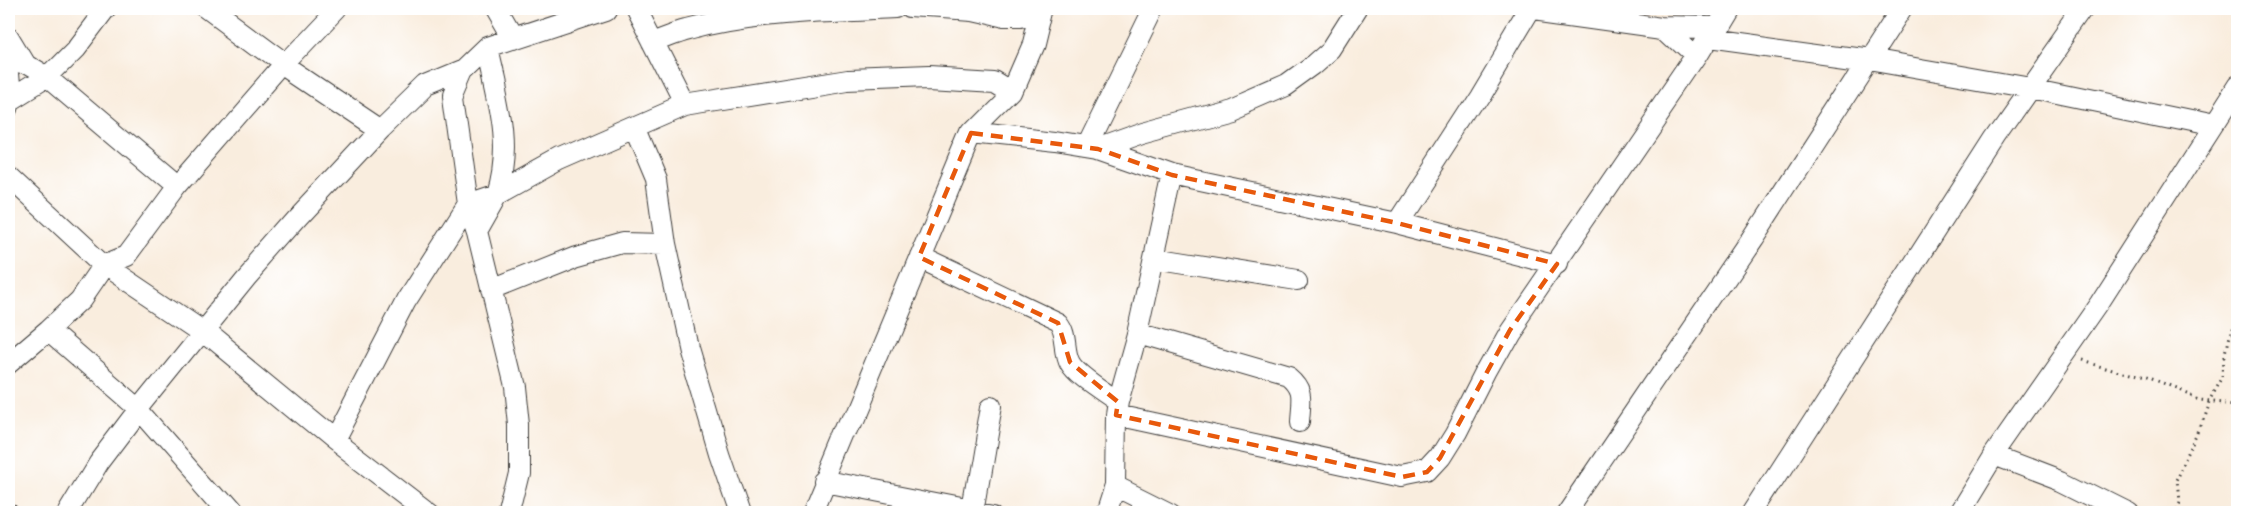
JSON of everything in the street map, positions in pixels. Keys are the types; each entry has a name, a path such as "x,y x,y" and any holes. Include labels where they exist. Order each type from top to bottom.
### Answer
{"street":[{"path":"9,104 47,77 75,48 106,8"},
{"path":"206,8 283,65 380,130"},
{"path":"8,364 80,300 104,265 126,256 177,187 283,65 338,8"},
{"path":"495,8 513,39"},
{"path":"67,513 98,463 202,331 297,219 424,86 464,70 488,47 606,8"},
{"path":"636,8 685,105"},
{"path":"653,42 687,30 731,21 897,8"},
{"path":"913,8 968,12 1004,20 1021,20 1041,11"},
{"path":"1092,148 1154,8"},
{"path":"1092,148 1231,109 1286,85 1332,49 1358,8"},
{"path":"1397,223 1534,8 1711,33 2030,87 2213,126"},
{"path":"919,257 1058,323 1065,337 1070,363 1117,408 1402,477 1427,472 1440,458 1455,434 1510,330 1697,56 1726,8"},
{"path":"1566,513 1752,240 1902,8"},
{"path":"1753,513 1994,139 2086,8"},
{"path":"812,513 971,134 1013,91 1033,45 1041,11"},
{"path":"1665,26 1697,56"},
{"path":"8,36 16,61 47,77 177,187"},
{"path":"477,231 498,194 506,159 504,129 488,47"},
{"path":"464,70 453,96 468,204 477,231 515,387 519,424 519,473 509,513"},
{"path":"8,74 9,104"},
{"path":"334,440 406,301 468,204 498,194 559,160 685,105 848,80 918,76 994,80 1013,91"},
{"path":"1958,513 1994,455 2100,303 2238,88"},
{"path":"634,129 656,179 666,244 688,348 719,453 740,513"},
{"path":"971,134 1056,142 1092,148 1172,175 1397,223 1557,264"},
{"path":"1106,513 1115,486 1117,408 1137,334 1172,175"},
{"path":"8,176 104,265 202,331 334,440 430,513"},
{"path":"491,290 576,256 622,243 666,244"},
{"path":"1154,257 1299,280"},
{"path":"48,330 139,409 231,513"},
{"path":"1137,334 1289,378 1302,394 1300,422"},
{"path":"972,510 990,404"},
{"path":"1994,455 2062,481 2128,513"},
{"path":"824,481 930,508 993,513"},
{"path":"1115,486 1171,513"}],"path":[{"path":"2171,513 2177,502 2175,480 2198,434 2209,401 2223,377 2224,355 2233,316 2238,307"},
{"path":"2063,355 2143,379 2199,400 2238,403"}],"highlighted area":[{"path":"971,133 1098,149 1172,175 1397,223 1557,264 1510,330 1440,458 1427,472 1402,477 1116,415 1118,402 1070,362 1058,323 919,257"}]}
